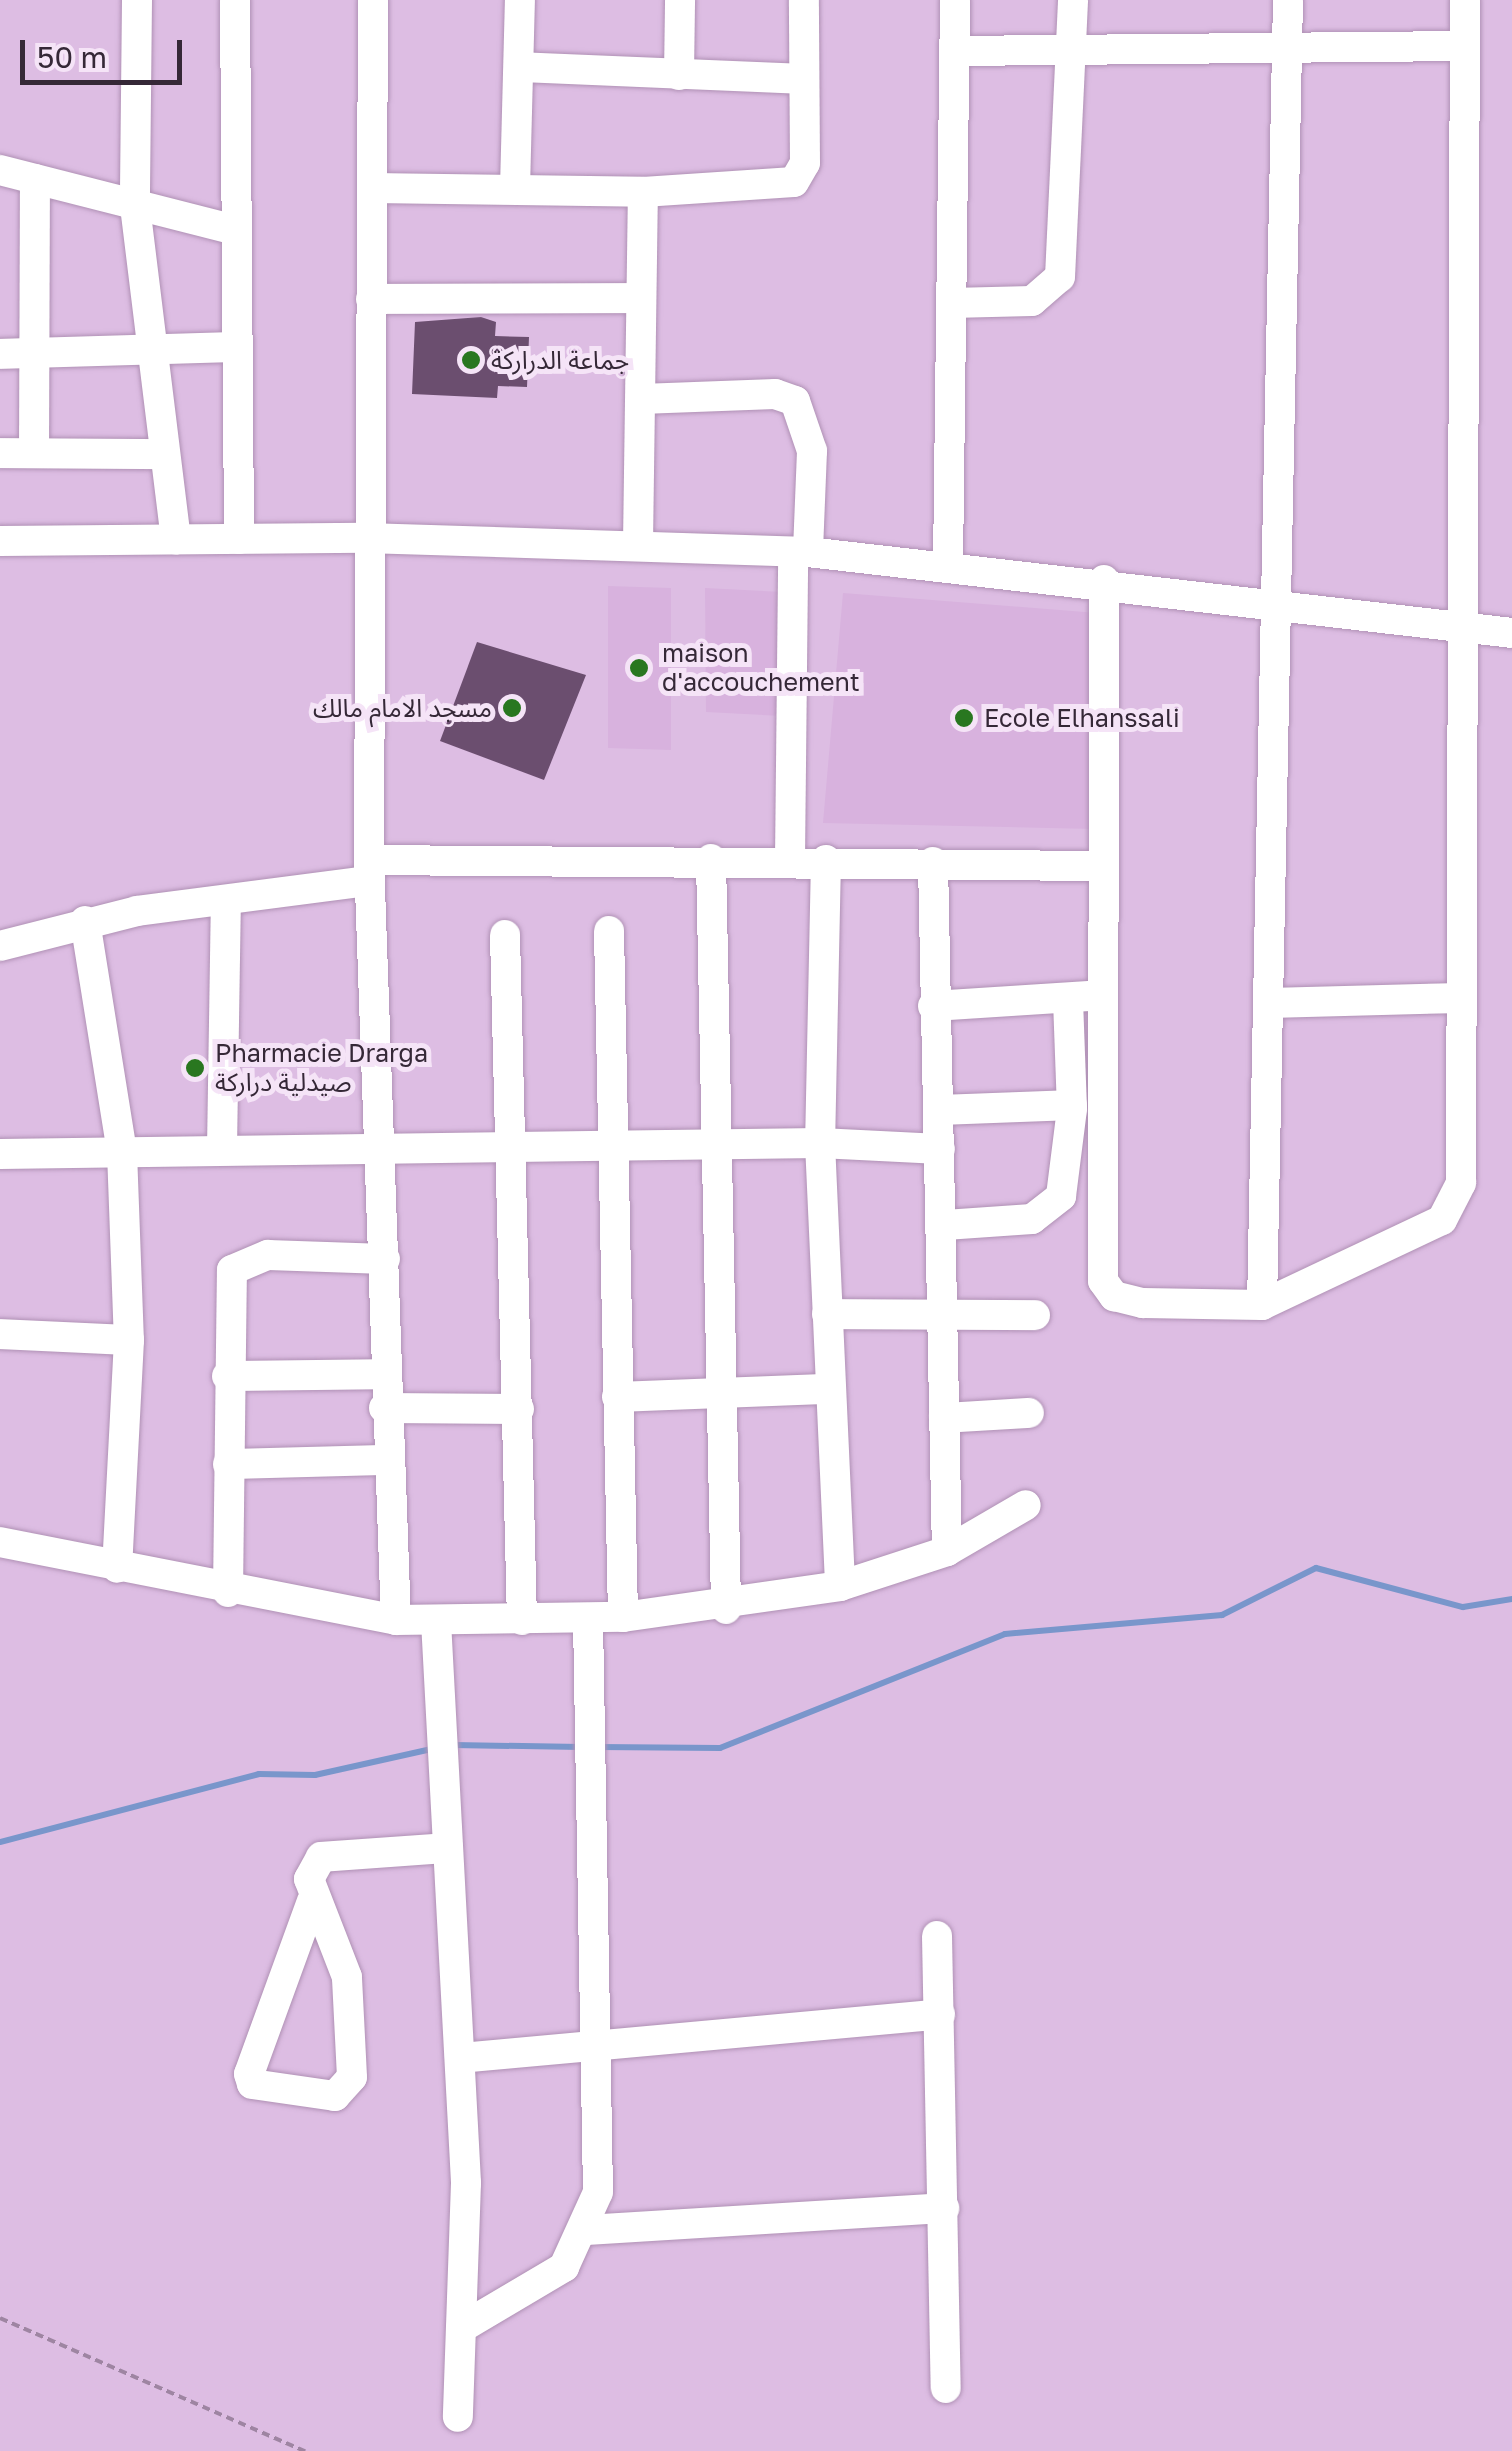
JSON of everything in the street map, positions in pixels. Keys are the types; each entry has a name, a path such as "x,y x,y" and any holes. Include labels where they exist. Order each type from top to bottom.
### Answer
{"street":[{"path":"136,0 135,206 148,356 176,540"},
{"path":"235,0 239,539"},
{"path":"373,0 365,538 369,871 384,1151 384,1408 396,1620"},
{"path":"514,188 520,0"},
{"path":"678,75 680,0"},
{"path":"372,188 643,192 794,182 805,163 804,0"},
{"path":"948,565 956,0"},
{"path":"952,303 1032,301 1055,289 1066,232 1073,0"},
{"path":"1262,1305 1288,0"},
{"path":"1104,580 1102,996 1107,1290 1142,1303 1262,1305 1452,1210 1462,1164 1460,628 1465,0"},
{"path":"954,51 1464,46"},
{"path":"519,67 802,78"},
{"path":"0,170 235,230"},
{"path":"34,453 35,179"},
{"path":"638,544 643,192"},
{"path":"371,299 640,298"},
{"path":"0,354 148,356 236,347"},
{"path":"641,399 775,394 795,401 812,450 801,552 790,860"},
{"path":"0,453 163,454"},
{"path":"0,541 365,538 801,552 1104,580 1512,632"},
{"path":"711,859 726,1609"},
{"path":"0,946 85,922 226,902 369,871 711,859 1103,866"},
{"path":"826,860 820,1142 840,1586"},
{"path":"933,862 932,1006 945,1224 942,1317 947,1551"},
{"path":"222,1149 226,902"},
{"path":"85,922 122,1152 128,1340 116,1568"},
{"path":"609,931 623,1617"},
{"path":"506,935 516,1147 522,1620"},
{"path":"932,1006 1102,996"},
{"path":"945,1224 1049,1210 1070,1160 1068,998"},
{"path":"1269,1004 1462,998"},
{"path":"940,1110 1072,1105"},
{"path":"0,1154 820,1142 940,1149"},
{"path":"228,1592 226,1281 238,1263 385,1259"},
{"path":"828,1314 1035,1315"},
{"path":"0,1334 128,1340"},
{"path":"227,1376 384,1374"},
{"path":"617,1398 830,1389"},
{"path":"384,1408 519,1409"},
{"path":"944,1418 1029,1413"},
{"path":"228,1464 386,1460"},
{"path":"0,1542 228,1592 396,1620 623,1617 726,1609 840,1586 947,1551 1026,1505"},
{"path":"461,2328 564,2267 585,2230 598,2192 588,1618"},
{"path":"436,1621 434,1674 460,2058 458,2417"},
{"path":"312,1902 249,2074 252,2084 334,2096 352,2077 347,1977 312,1902 309,1879 321,1858 448,1848"},
{"path":"937,1936 946,2388"},
{"path":"460,2058 596,2042 940,2014"},
{"path":"585,2230 944,2208"}],"path":[{"path":"0,2318 305,2451"}],"shaded area":[{"name":"maison d'accouchement","path":"608,586 671,588 671,750 608,748"},
{"path":"705,588 783,592 782,716 706,712"},
{"name":"Ecole Elhanssali","path":"843,593 1097,613 1094,829 823,823"}],"building":[{"name":"جماعة الدراركة","path":"481,317 496,322 495,336 529,337 527,387 498,386 497,398 412,394 415,322"},
{"name":"مسجد الامام مالك","path":"477,642 586,675 544,780 440,741"}],"waterway":[{"path":"598,1747 720,1748 1005,1634 1222,1615 1316,1568 1463,1607 1512,1599"},
{"path":"453,1745 581,1747"},
{"path":"0,1842 259,1774 315,1775 436,1748"}],"place":[{"name":"جماعة الدراركة","path":"471,360"},
{"name":"maison d'accouchement","path":"639,668"},
{"name":"مسجد الامام مالك","path":"512,708"},
{"name":"Ecole Elhanssali","path":"964,718"},
{"name":"Pharmacie Drarga صيدلية دراركة","path":"195,1068"}]}
